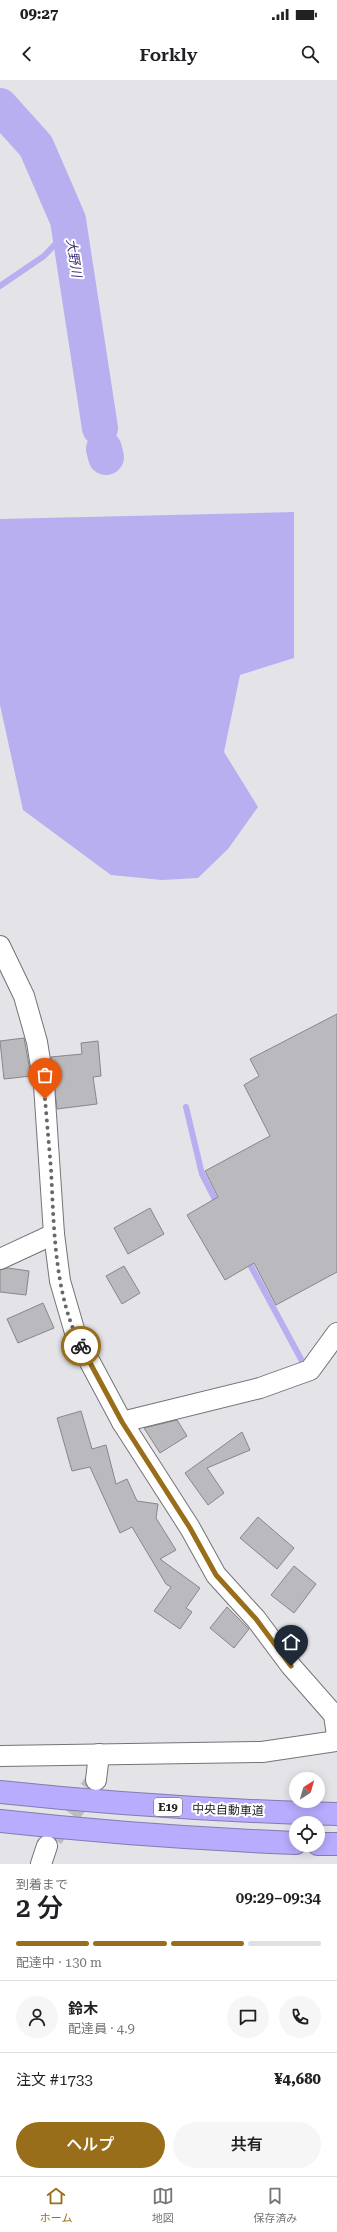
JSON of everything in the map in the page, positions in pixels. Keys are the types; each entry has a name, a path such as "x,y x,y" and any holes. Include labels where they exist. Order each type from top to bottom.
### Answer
{"highway":[{"name":"中央自動車道","path":"0,1792 88,1802 208,1810 337,1814"},
{"path":"0,1821 129,1834 208,1840 289,1843"},
{"path":"325,1844 337,1844"}],"street":[{"path":"0,946 24,996 37,1042 44,1085 54,1234 60,1281 76,1336 122,1422 190,1528 216,1575 256,1619 291,1666 334,1715 337,1735"},
{"path":"0,1259 54,1234"},
{"path":"122,1422 260,1388 310,1370 337,1334"},
{"path":"0,1756 262,1752 337,1741"},
{"path":"96,1780 99,1754"}],"shaded area":[{"path":"294,512 294,658 240,675 224,752 258,807 228,849 198,878 162,880 111,875 23,810 0,705 0,519"}],"building":[{"path":"337,1014 337,1272 276,1305 254,1263 225,1280 187,1215 218,1197 205,1171 270,1136 244,1085 259,1076 250,1059"},
{"path":"24,1038 31,1076 4,1079 0,1041"},
{"path":"98,1041 101,1076 93,1077 97,1104 57,1109 51,1057 82,1054 81,1043"},
{"path":"150,1208 164,1234 128,1254 114,1228"},
{"path":"124,1266 140,1293 122,1304 106,1276"},
{"path":"8,1268 29,1271 26,1295 0,1292 0,1270"},
{"path":"43,1303 54,1328 18,1343 7,1319"},
{"path":"81,1411 92,1449 106,1445 116,1484 127,1479 137,1501 158,1504 156,1518 176,1550 160,1559 200,1588 186,1608 192,1612 180,1629 154,1611 171,1587 166,1584 132,1527 120,1533 90,1467 72,1471 57,1418"},
{"path":"177,1420 187,1436 160,1453 144,1428"},
{"path":"242,1432 250,1450 207,1468 224,1493 208,1505 185,1473"},
{"path":"258,1517 294,1548 277,1569 240,1538"},
{"path":"294,1566 316,1584 294,1613 271,1595"},
{"path":"227,1607 249,1629 234,1648 210,1628"}],"waterway":[{"name":"大野川","path":"0,106 36,146 68,220 100,428"},
{"path":"0,286 44,256 60,239 60,228 68,220"},
{"name":"大野川","path":"104,449 106,457"},
{"path":"186,1107 202,1174 218,1205"},
{"path":"247,1259 302,1361"}],"tunnel":[{"path":"53,1838 96,1780"}],"way so far":[{"path":"45,1099 51,1168 54,1234 60,1281 76,1336 81,1346"}],"route":[{"path":"81,1346 122,1422 190,1528 216,1575 256,1619 291,1666"}]}
